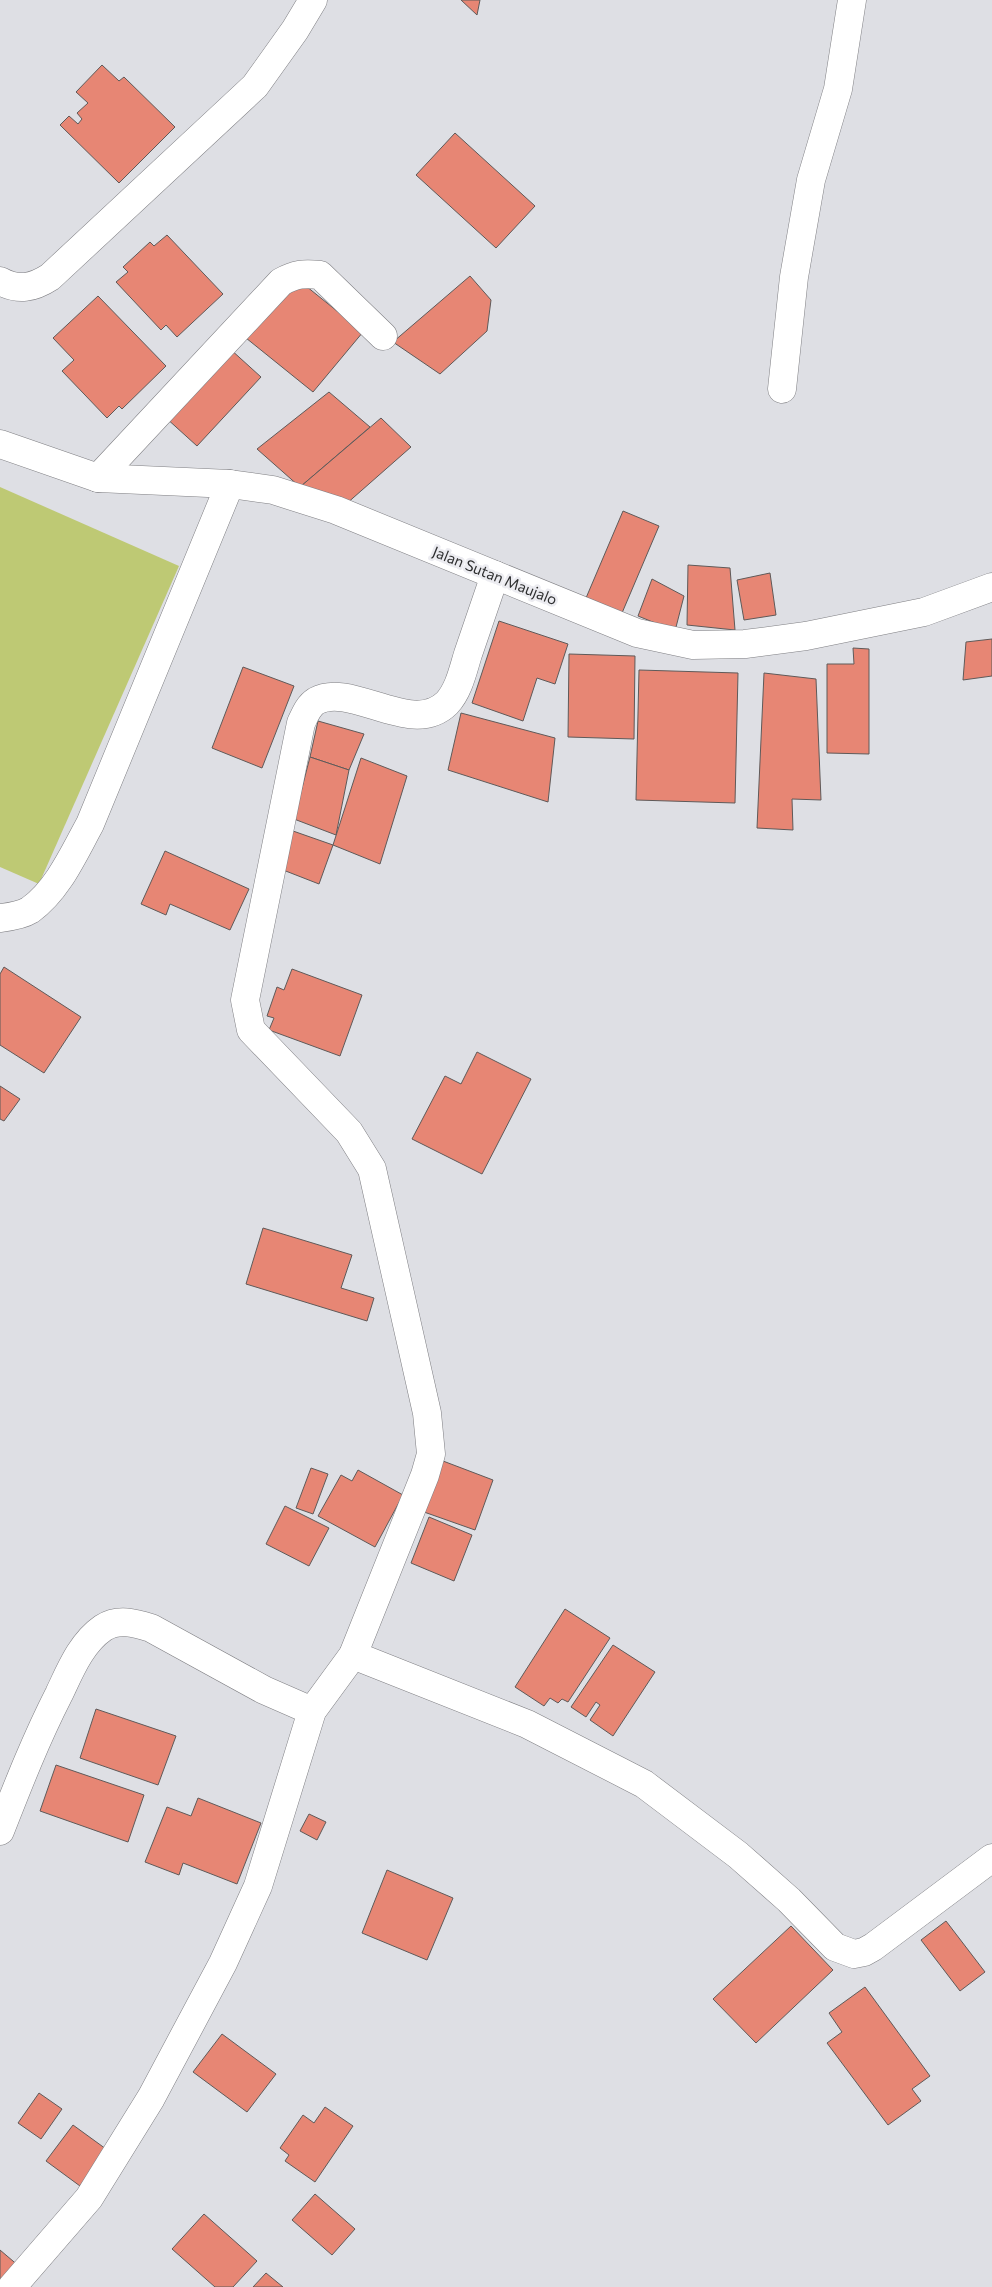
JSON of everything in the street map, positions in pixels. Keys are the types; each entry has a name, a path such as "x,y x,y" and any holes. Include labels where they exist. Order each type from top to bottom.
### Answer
{"street":[{"path":"0,281 19,287 30,288 50,277 255,86 313,0"},
{"path":"782,389 794,277 810,180 838,89 852,0"},
{"path":"98,478 281,282 294,275 307,273 320,275 383,336"},
{"name":"Jalan Sutan Maujalo","path":"0,444 98,478 230,484 273,490 336,510 637,633 693,645 745,644 806,636 924,612 992,587"},
{"path":"0,918 29,910 47,893 62,873 90,824 230,484"},
{"path":"12,2287 89,2198 151,2098 222,1963 258,1886 312,1711 353,1655 425,1474 431,1454 427,1413 372,1169 349,1132 251,1030 245,1000 301,723 309,708 316,701 327,698 340,698 412,715 440,710 456,691 495,575"},
{"path":"0,1832 34,1745 75,1662 91,1638 104,1627 118,1622 132,1622 151,1628 264,1690 312,1711"},
{"path":"353,1655 527,1724 644,1784 738,1855 789,1900 835,1947 847,1952 854,1954 864,1952 992,1858"}],"green space":[{"path":"0,487 179,566 39,884 0,867"}],"building":[{"path":"461,0 480,0 477,15"},
{"path":"102,65 119,81 124,77 175,127 119,183 60,125 69,116 78,124 82,119 77,113 88,103 76,92"},
{"path":"455,133 535,206 496,248 416,175"},
{"path":"167,235 223,294 177,337 166,325 161,330 116,282 128,272 123,267 150,242 154,246"},
{"path":"470,276 491,300 487,331 440,374 393,342"},
{"path":"296,278 363,332 313,392 246,338"},
{"path":"98,296 166,366 122,409 119,406 107,418 62,371 74,360 53,338"},
{"path":"229,348 261,377 197,446 165,417"},
{"path":"329,392 370,427 300,487 257,449"},
{"path":"381,418 411,447 345,505 300,487"},
{"path":"623,511 659,526 622,613 586,598"},
{"path":"688,565 730,568 735,630 687,625"},
{"path":"770,573 776,615 744,620 737,580"},
{"path":"652,579 684,596 675,631 638,616"},
{"path":"499,621 568,644 555,684 537,678 523,721 472,703"},
{"path":"992,639 992,676 963,680 966,642"},
{"path":"853,648 869,649 869,754 827,753 827,664 854,664"},
{"path":"569,654 635,656 634,739 568,737"},
{"path":"243,667 294,686 262,768 212,748"},
{"path":"639,670 738,673 735,803 636,800"},
{"path":"764,673 816,679 821,800 792,799 793,830 757,828"},
{"path":"461,713 555,738 548,802 448,770"},
{"path":"318,721 364,734 349,770 310,757"},
{"path":"310,757 349,770 336,835 294,819"},
{"path":"361,758 407,776 380,864 333,845"},
{"path":"293,831 333,845 319,884 278,868"},
{"path":"165,851 249,889 230,930 170,904 166,915 141,904"},
{"path":"4,967 81,1017 44,1073 0,1045 0,974"},
{"path":"292,969 362,995 340,1056 269,1030 274,1018 267,1016 277,987 284,990"},
{"path":"477,1052 531,1079 482,1174 412,1139 445,1076 461,1084"},
{"path":"0,1086 20,1099 4,1121 0,1119"},
{"path":"263,1228 352,1255 341,1288 374,1298 367,1321 246,1284"},
{"path":"443,1461 493,1480 475,1530 424,1512"},
{"path":"311,1468 328,1474 313,1514 296,1508"},
{"path":"358,1470 403,1495 375,1547 318,1516 341,1475 352,1481"},
{"path":"285,1506 329,1528 309,1566 266,1544"},
{"path":"429,1517 472,1535 454,1581 411,1563"},
{"path":"565,1609 610,1638 568,1702 562,1699 558,1703 550,1698 544,1706 515,1687"},
{"path":"613,1645 655,1672 613,1736 590,1720 600,1705 596,1702 586,1717 571,1707"},
{"path":"96,1709 176,1736 158,1785 80,1758"},
{"path":"56,1765 144,1795 128,1842 40,1811"},
{"path":"198,1798 261,1823 237,1884 183,1863 179,1875 145,1862 167,1807 191,1816"},
{"path":"309,1814 326,1822 317,1840 300,1831"},
{"path":"387,1870 453,1898 427,1960 362,1933"},
{"path":"946,1921 985,1972 960,1991 921,1940"},
{"path":"791,1926 833,1970 756,2043 713,1999"},
{"path":"865,1987 930,2076 912,2089 921,2101 888,2125 827,2043 842,2032 829,2013"},
{"path":"222,2034 276,2074 247,2112 193,2072"},
{"path":"39,2093 62,2109 41,2139 18,2123"},
{"path":"325,2107 353,2126 315,2182 285,2161 289,2155 280,2148 303,2115 314,2123"},
{"path":"73,2125 106,2149 80,2186 46,2161"},
{"path":"315,2194 355,2229 332,2255 292,2220"},
{"path":"204,2214 257,2261 233,2287 215,2287 172,2249"},
{"path":"0,2250 20,2267 0,2287"},
{"path":"266,2273 283,2287 253,2287"}]}
